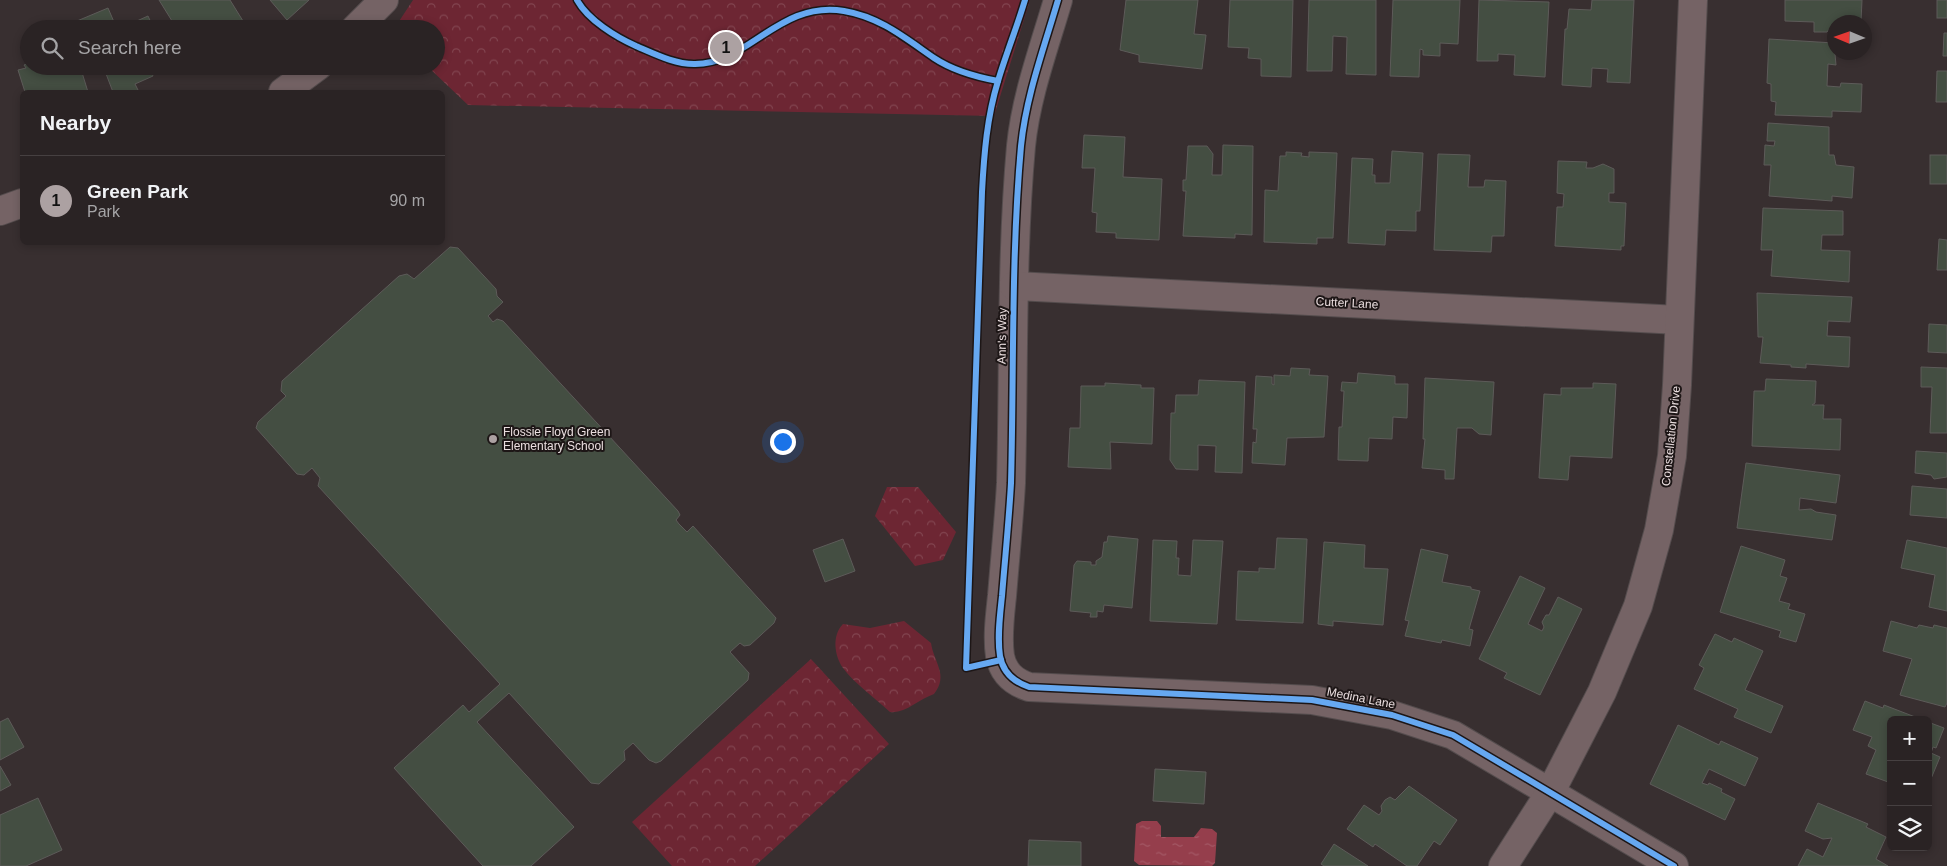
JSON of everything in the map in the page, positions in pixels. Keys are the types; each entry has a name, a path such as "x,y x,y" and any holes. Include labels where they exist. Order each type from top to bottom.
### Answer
{"street":[{"path":"364,20 384,0"},
{"name":"Ann's Way","path":"1009,675 1002,665 1000,654 1000,620 1011,484 1014,286 1022,145 1032,87 1058,0"},
{"name":"Constellation Drive","path":"1503,866 1551,791 1602,692 1638,606 1659,530 1672,456 1693,0"},
{"path":"286,90 306,75"},
{"path":"0,211 20,204"},
{"name":"Cutter Lane","path":"1014,286 1679,320"},
{"name":"Medina Lane","path":"1009,675 1018,683 1029,687 1312,700 1392,715 1453,735 1551,791 1674,866"}],"green space":[{"path":"413,0 1030,0 994,116 468,105 436,75 445,75 445,20 400,20"},
{"path":"887,487 918,487 956,532 943,560 915,566 875,516"},
{"path":"904,621 931,643 939,669 940,681 934,694 907,709 890,712 843,668 836,651 836,639 839,629 843,624 870,628"},
{"path":"811,659 889,744 755,866 672,866 632,822"}],"water":[{"path":"1142,821 1157,821 1161,826 1161,837 1194,837 1201,828 1212,829 1217,833 1215,863 1212,866 1139,865 1134,861 1136,824"}],"building":[{"path":"159,0 230,0 242,20 171,20"},
{"path":"270,0 309,0 287,20"},
{"path":"1126,0 1198,0 1194,34 1206,35 1202,69 1139,62 1139,55 1120,50"},
{"path":"1230,0 1293,0 1291,77 1261,76 1261,59 1248,58 1249,48 1228,47"},
{"path":"1309,0 1376,0 1376,75 1346,74 1347,37 1333,36 1332,71 1307,71"},
{"path":"1393,0 1460,0 1458,44 1440,43 1440,56 1423,55 1423,50 1420,49 1419,77 1390,76"},
{"path":"1479,0 1549,2 1545,77 1514,75 1515,55 1498,54 1498,61 1477,61"},
{"path":"1592,0 1634,0 1630,83 1607,82 1608,69 1592,68 1591,87 1562,85 1565,29 1567,29 1569,9 1591,10"},
{"path":"1785,0 1862,0 1861,15 1827,15 1827,32 1814,32 1814,22 1785,21"},
{"path":"1937,0 1947,0 1947,18 1937,18"},
{"path":"108,8 113,20 79,20"},
{"path":"148,16 150,20 139,20"},
{"path":"1944,33 1947,33 1947,56 1943,56"},
{"path":"1769,39 1827,43 1827,60 1836,60 1836,65 1828,64 1827,86 1840,87 1841,83 1862,84 1861,112 1832,111 1832,117 1775,115 1776,102 1771,101 1771,84 1767,83"},
{"path":"18,70 20,70 20,75 83,75 87,90 24,90"},
{"path":"1937,71 1947,71 1947,102 1936,102"},
{"path":"106,75 153,76 135,84 138,90 112,90"},
{"path":"1768,123 1829,127 1829,155 1834,155 1836,165 1854,167 1852,198 1832,196 1832,201 1769,196 1771,165 1764,165 1765,145 1774,146 1775,141 1767,141"},
{"path":"1084,135 1125,137 1123,177 1162,179 1159,240 1116,238 1116,233 1096,232 1097,213 1092,212 1095,168 1082,168"},
{"path":"1223,145 1253,146 1252,235 1235,234 1235,238 1183,236 1186,191 1183,191 1183,180 1186,180 1188,146 1207,146 1213,154 1212,175 1222,175"},
{"path":"1392,151 1423,153 1420,211 1416,211 1416,231 1386,230 1385,245 1348,243 1352,158 1373,159 1372,175 1375,175 1375,183 1390,183"},
{"path":"1286,152 1302,153 1301,156 1309,157 1309,152 1337,153 1333,238 1317,238 1317,244 1264,242 1265,190 1278,191 1280,156 1286,156"},
{"path":"1438,154 1470,155 1468,187 1484,187 1485,180 1506,181 1504,236 1492,236 1491,252 1434,250"},
{"path":"1930,155 1947,155 1947,184 1930,184"},
{"path":"1558,161 1587,162 1586,168 1593,168 1603,164 1614,169 1614,193 1609,193 1609,202 1626,203 1624,246 1621,246 1621,250 1555,246 1557,207 1563,207 1564,194 1557,193"},
{"path":"1763,208 1843,211 1843,235 1822,235 1821,250 1850,251 1849,282 1771,276 1773,250 1761,250"},
{"path":"1939,239 1947,240 1947,270 1937,270"},
{"path":"450,247 458,248 496,289 497,296 503,302 488,316 493,322 497,319 503,321 678,511 680,515 676,520 679,524 687,532 693,526 776,618 774,623 750,645 744,646 740,643 730,652 749,673 748,680 661,761 656,763 649,760 633,743 624,751 625,760 599,784 591,783 509,693 477,722 574,827 531,866 483,866 394,768 463,705 469,712 500,684 318,486 320,478 312,468 304,475 297,474 256,428 258,422 286,396 281,391 282,381 399,276 407,274 414,279"},
{"path":"1757,293 1852,297 1850,322 1828,321 1827,336 1850,337 1849,367 1806,364 1806,368 1760,363 1763,337 1758,337"},
{"path":"1929,324 1947,325 1947,353 1928,352"},
{"path":"1921,367 1947,368 1947,433 1930,433 1932,387 1921,387"},
{"path":"1291,368 1310,369 1309,375 1328,376 1324,437 1287,438 1285,465 1252,463 1253,442 1256,443 1257,429 1253,429 1256,376 1272,377 1272,384 1274,385 1274,375 1290,376"},
{"path":"1358,373 1395,376 1395,384 1408,384 1407,418 1393,417 1392,439 1369,438 1368,461 1338,460 1339,427 1342,427 1344,391 1341,391 1342,382 1357,383"},
{"path":"1425,378 1494,382 1491,435 1479,434 1472,428 1457,428 1454,479 1445,479 1445,470 1422,468 1425,439 1423,439"},
{"path":"1766,379 1816,381 1815,403 1812,405 1824,405 1823,419 1841,419 1840,450 1752,446 1754,391 1765,391"},
{"path":"1199,380 1245,382 1242,473 1215,472 1216,446 1198,445 1198,470 1176,469 1170,460 1171,413 1175,413 1176,395 1198,395"},
{"path":"1105,383 1141,385 1141,388 1154,388 1152,444 1110,442 1111,469 1068,467 1070,428 1080,428 1081,386 1105,386"},
{"path":"1593,383 1616,384 1612,458 1570,456 1568,480 1539,478 1544,394 1561,395 1561,388 1593,388"},
{"path":"1916,451 1947,453 1947,477 1934,479 1931,475 1915,473"},
{"path":"1746,463 1840,475 1836,503 1800,498 1799,510 1811,509 1816,512 1836,515 1832,540 1737,528"},
{"path":"1912,486 1947,489 1947,518 1910,515"},
{"path":"1108,536 1138,539 1132,608 1104,605 1103,612 1097,611 1097,617 1090,617 1091,613 1070,611 1074,565 1077,561 1091,562 1091,565 1096,565 1096,561 1102,557 1104,542 1107,542"},
{"path":"1277,538 1307,539 1303,623 1236,620 1238,571 1259,572 1259,568 1275,569"},
{"path":"843,539 855,571 825,582 813,550"},
{"path":"1153,540 1177,541 1178,575 1191,576 1193,540 1223,541 1217,624 1150,621"},
{"path":"1907,540 1947,548 1947,611 1929,607 1935,575 1901,568"},
{"path":"1324,542 1365,545 1364,568 1388,569 1383,625 1333,621 1333,626 1318,624"},
{"path":"1741,546 1785,560 1780,576 1787,578 1779,601 1790,604 1788,609 1805,614 1796,642 1779,637 1781,631 1720,612"},
{"path":"1421,549 1448,555 1442,582 1471,587 1471,589 1480,591 1469,629 1473,630 1470,646 1442,640 1441,643 1405,636 1409,621 1405,620"},
{"path":"1520,576 1545,588 1528,624 1542,631 1544,627 1542,622 1546,615 1549,615 1558,597 1582,609 1540,695 1504,678 1507,673 1479,659"},
{"path":"1891,621 1917,628 1919,625 1933,628 1934,625 1947,628 1947,703 1945,707 1900,695 1912,659 1883,651"},
{"path":"1715,634 1732,642 1734,638 1763,651 1745,690 1783,706 1771,733 1734,717 1738,709 1694,689 1704,668 1699,665"},
{"path":"1865,701 1883,708 1884,705 1913,716 1887,716 1887,782 1866,774 1876,750 1868,746 1872,737 1853,730"},
{"path":"8,718 24,747 0,760 0,722"},
{"path":"1932,724 1944,728 1936,748 1933,747 1932,750"},
{"path":"1678,725 1719,745 1721,741 1758,758 1745,786 1709,769 1702,783 1708,785 1709,783 1722,789 1721,792 1735,799 1725,820 1650,784"},
{"path":"1932,753 1940,757 1932,776"},
{"path":"0,766 11,785 0,791"},
{"path":"1155,769 1206,772 1204,804 1153,801"},
{"path":"1409,786 1457,820 1440,845 1434,841 1417,866 1407,866 1375,844 1373,847 1347,829 1364,805 1379,815 1385,800 1390,797 1395,800"},
{"path":"38,798 62,850 26,866 0,866 0,815"},
{"path":"1818,803 1868,824 1866,827 1886,837 1876,859 1888,866 1798,866 1807,849 1823,857 1832,838 1823,839 1805,831"},
{"path":"1029,840 1081,842 1081,866 1028,866"},
{"path":"1334,844 1368,866 1324,866 1321,864"}],"cycle path":[{"path":"577,0 595,21 611,33 665,58 687,64 713,62 731,55 782,23 801,15 821,10 844,11 881,23 949,66 973,75 998,81"},
{"path":"1001,660 966,668 982,192 991,108 1001,71 1025,0"},
{"path":"1058,0 1031,90 1021,146 1014,272 1011,483 999,634 1001,662 1007,672 1014,679 1029,687 1312,700 1392,715 1453,735 1674,866"}],"place":[{"name":"Green Park","path":"726,48"},
{"name":"Flossie Floyd Green Elementary School","path":"493,439"}]}
